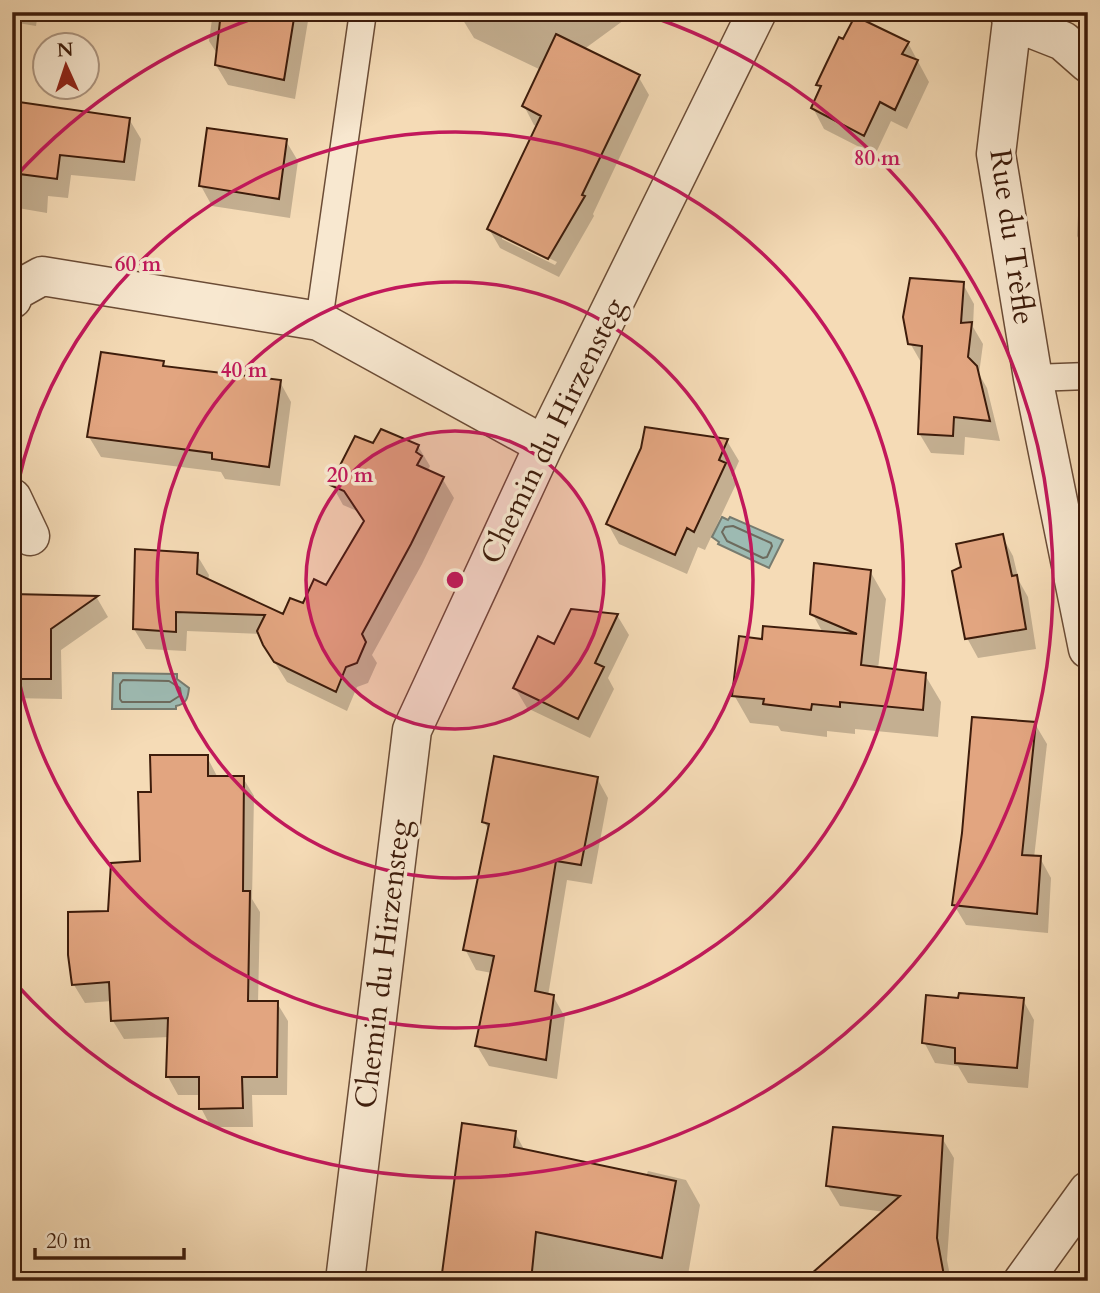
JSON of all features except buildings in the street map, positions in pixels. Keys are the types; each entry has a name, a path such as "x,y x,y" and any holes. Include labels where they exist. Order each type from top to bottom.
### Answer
{"street":[{"name":"Chemin du Hirzensteg","path":"345,1281 412,730 544,446 757,12"},
{"path":"1010,16 1063,41 1088,63"},
{"name":"Rue du Trèfle","path":"1010,16 996,154 1033,377 1088,649"},
{"path":"12,299 15,290 42,276 318,321 544,446"},
{"path":"12,498 30,536"},
{"path":"1023,1281 1088,1191"}],"lane":[{"path":"318,321 363,12"},
{"path":"1033,377 1088,376"}],"water":[{"path":"722,517 728,520 730,517 783,540 769,568 718,544 712,537"},
{"path":"113,673 177,674 177,679 189,688 187,697 176,709 112,709"}]}
